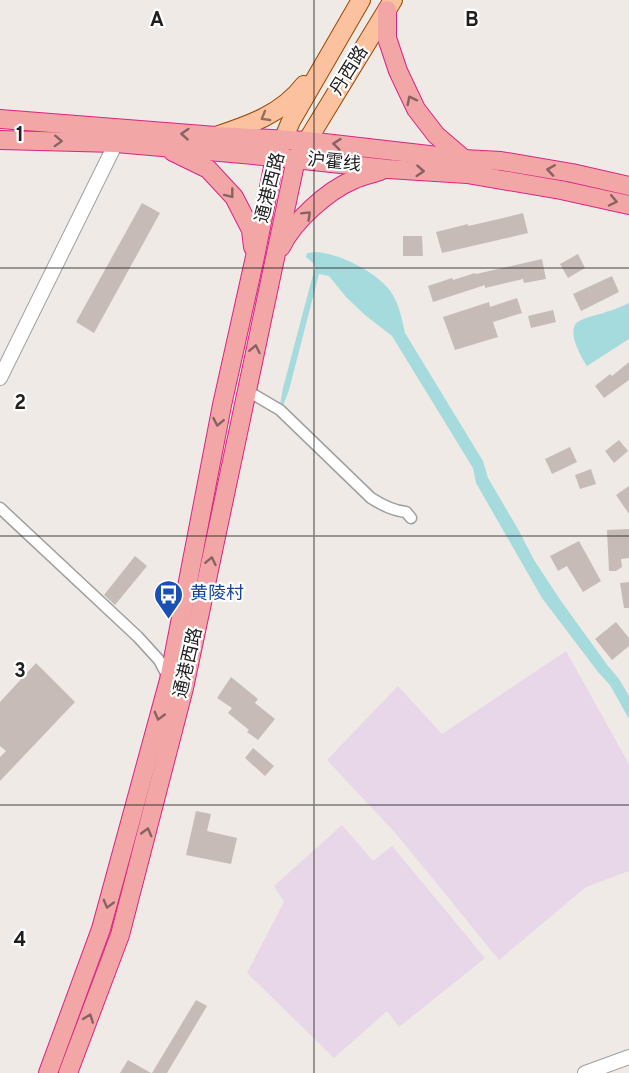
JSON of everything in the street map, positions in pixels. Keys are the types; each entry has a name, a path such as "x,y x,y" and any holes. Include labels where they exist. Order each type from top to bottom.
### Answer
{"highway":[{"path":"390,5 387,38 398,71 416,109 436,135 464,159"},
{"name":"沪霍线","path":"0,119 307,141 464,159 501,161 572,173 629,186"},
{"name":"沪霍线","path":"0,140 116,143 388,169 467,174 561,190 629,205"},
{"name":"通港西路","path":"48,1073 101,930 170,680 222,405 275,157 283,140"},
{"name":"通港西路","path":"68,1073 120,935 184,688 296,159 307,141"},
{"path":"166,148 208,169 234,197 250,230 255,257"},
{"path":"274,262 284,241 293,229 338,187 354,179 388,169"}],"main road":[{"name":"丹西路","path":"283,140 291,121 361,0"},
{"name":"丹西路","path":"307,141 390,5"},
{"path":"216,136 267,117 296,95 335,46"}],"street":[{"path":"0,378 116,143"},
{"path":"246,390 280,410 371,498 385,507 406,512 411,518"},
{"path":"0,508 138,637 159,660 170,680"},
{"path":"585,1073 629,1058"}],"shaded area":[{"path":"566,651 629,764 629,871 586,887 499,960 398,836 327,760 398,686 442,734"},
{"path":"342,825 373,861 392,846 485,958 399,1027 387,1011 334,1058 247,973 284,902 274,886"}],"water":[{"path":"317,252 336,256 357,265 377,278 391,292 405,333 483,461 488,478 534,560 629,696 629,719 610,685 542,598 476,483 473,468 392,336 346,297 329,276 319,274 289,390 283,406 280,405 315,267 306,257 307,253"},
{"path":"629,303 629,339 587,366 575,340 575,325"}],"building":[{"path":"142,203 160,213 94,333 76,322"},
{"path":"523,213 528,233 442,253 436,232"},
{"path":"403,236 422,236 423,256 403,256"},
{"path":"578,254 585,268 568,278 560,264"},
{"path":"542,259 546,279 524,283 523,279 485,288 485,285 433,302 428,286 452,278 453,280"},
{"path":"612,276 619,292 581,311 573,294"},
{"path":"517,298 522,313 493,322 498,337 455,350 443,317 489,302 490,307"},
{"path":"553,310 556,322 531,328 528,316"},
{"path":"629,362 629,380 604,398 595,386"},
{"path":"619,440 628,451 614,463 605,451"},
{"path":"570,447 577,462 552,474 545,459"},
{"path":"591,469 596,484 580,489 575,475"},
{"path":"629,486 629,514 616,495"},
{"path":"629,529 629,558 621,559 622,567 616,571 609,571 607,530"},
{"path":"579,541 601,581 583,592 567,566 558,571 550,556"},
{"path":"135,556 147,566 115,605 104,595"},
{"path":"629,582 629,608 624,608 620,583"},
{"path":"616,622 629,638 629,646 612,660 595,639"},
{"path":"36,663 75,702 0,781 0,757 6,751 0,746 0,702"},
{"path":"231,677 258,699 255,703 275,719 258,740 228,713 232,708 217,698"},
{"path":"253,748 274,766 265,776 245,758"},
{"path":"196,811 211,814 207,831 237,838 231,864 186,855"},
{"path":"196,1000 207,1006 167,1073 152,1073"},
{"path":"128,1060 151,1073 120,1073"}],"place":[{"name":"黄陵村","path":"169,620"}]}
